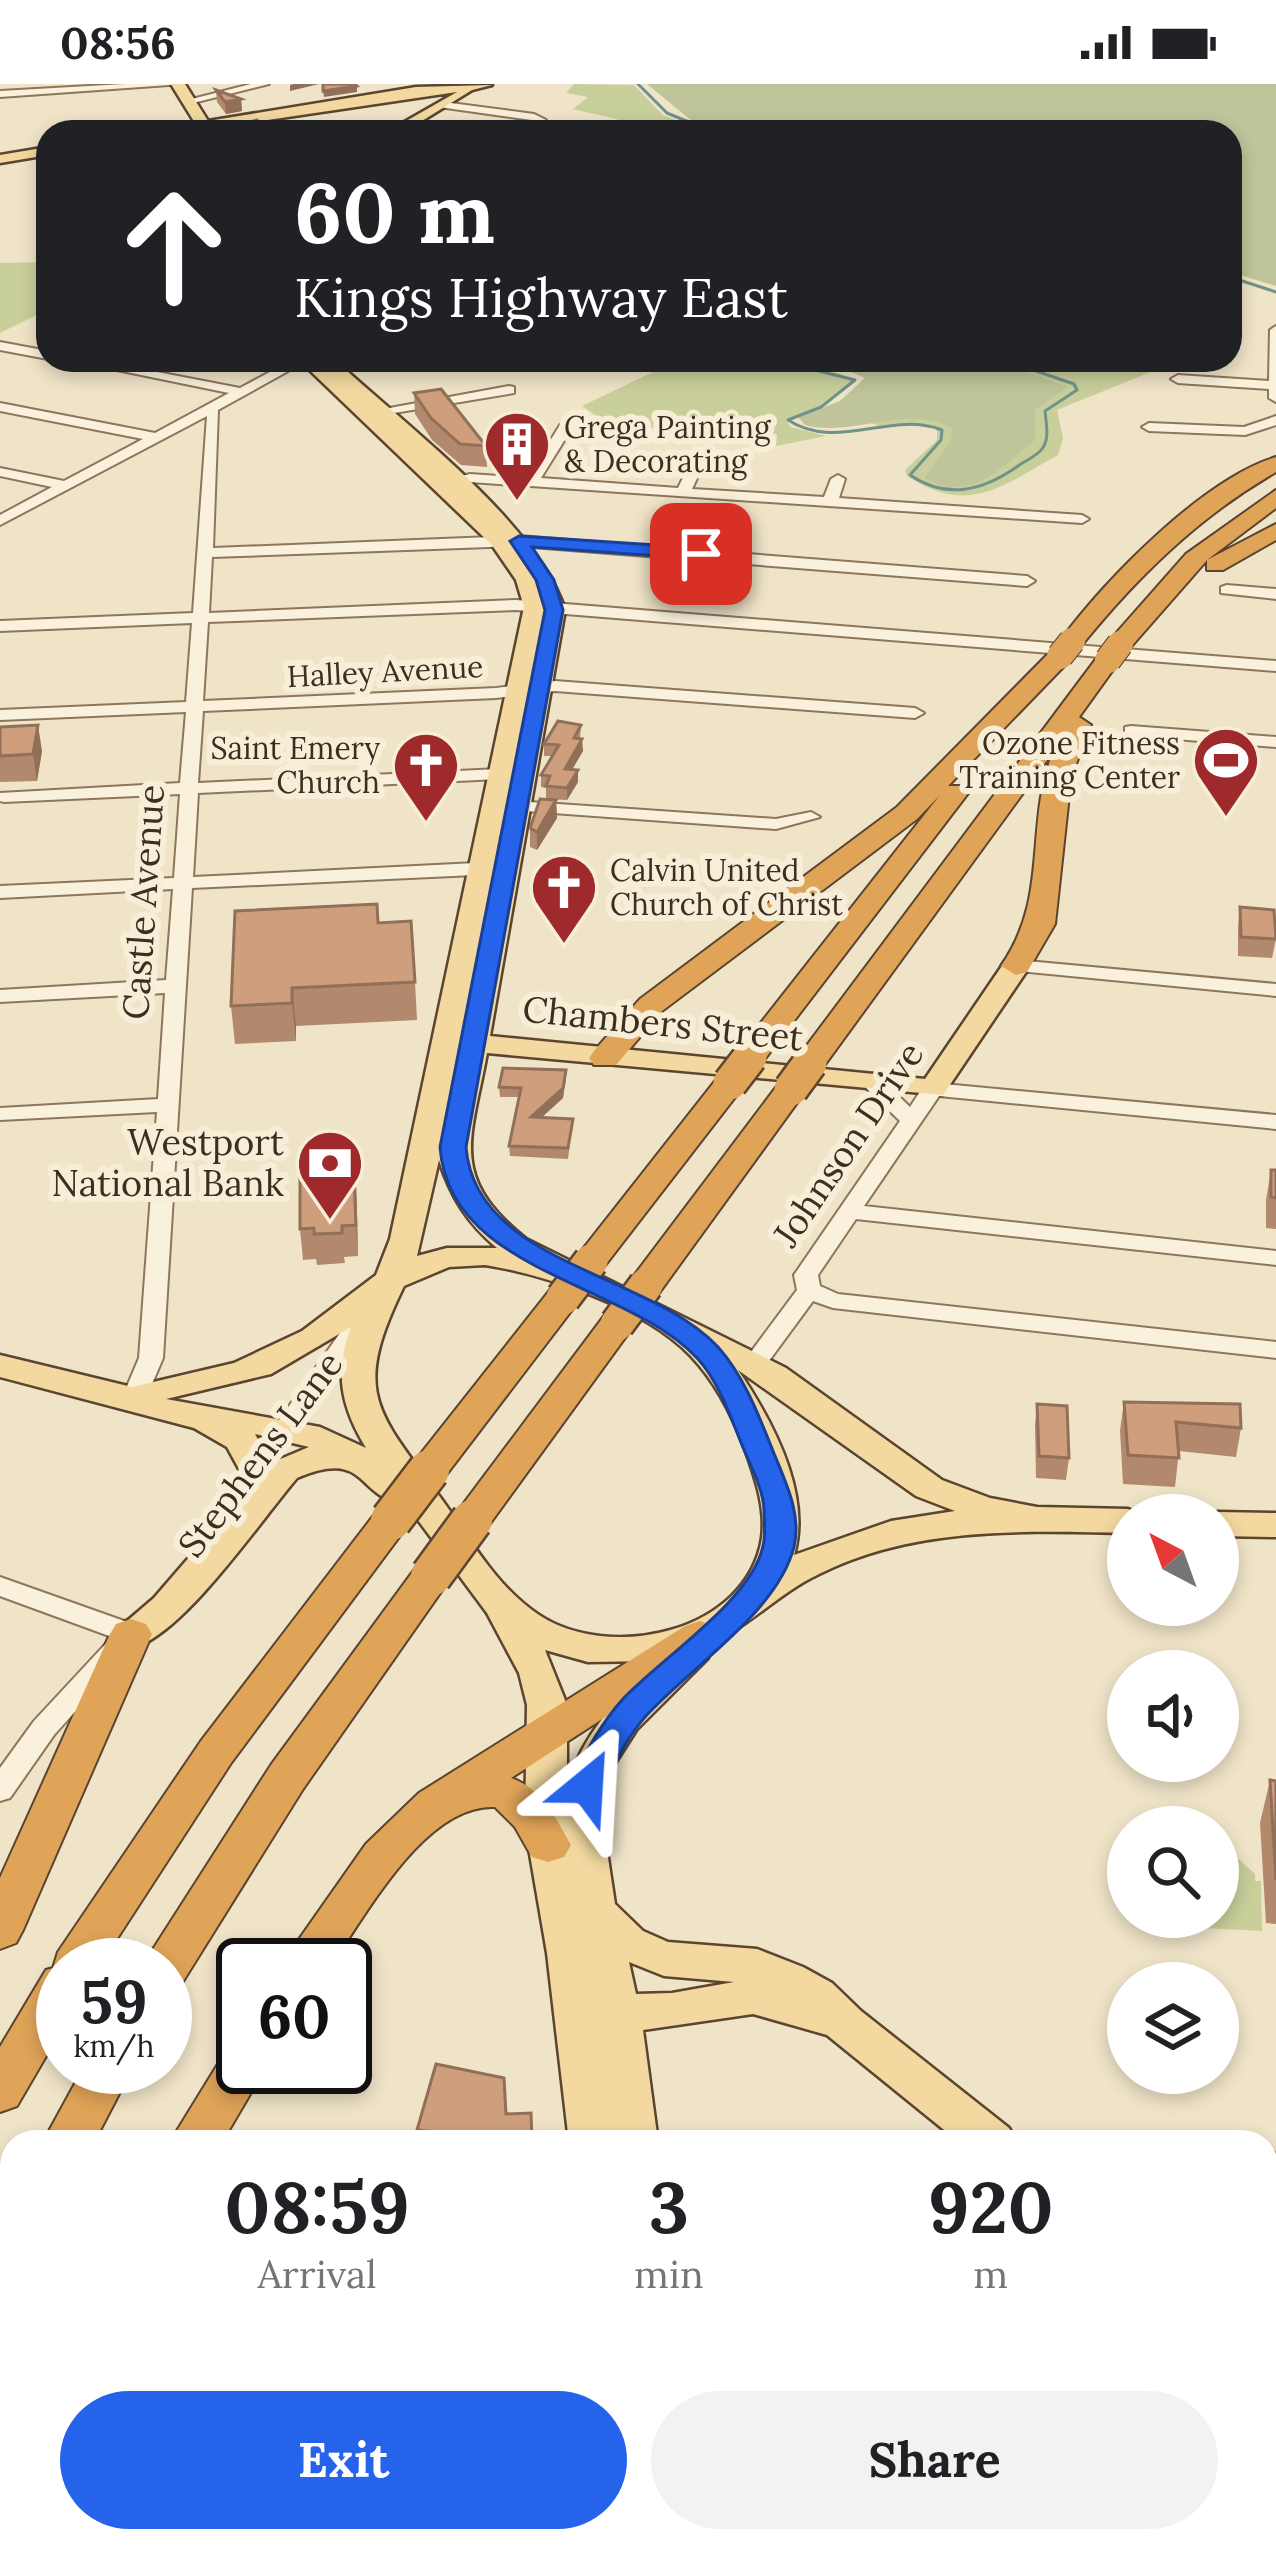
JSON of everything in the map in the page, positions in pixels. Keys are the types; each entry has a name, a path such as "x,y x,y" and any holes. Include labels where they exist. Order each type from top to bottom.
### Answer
{"highway":[{"path":"93,1938 228,1736 571,1276 740,1070 1066,648 1136,565 1174,530 1276,464"},
{"path":"185,1938 286,1777 430,1576 457,1523 617,1324 1114,652 1194,559 1276,497"},
{"path":"1016,966 1034,943 1044,915 1061,764 1114,652 1217,564 1276,531"},
{"path":"605,1058 651,1005 907,813 1066,648"},
{"path":"324,1938 382,1856 435,1805 720,1622"},
{"path":"0,1930 131,1634"},
{"path":"435,1805 480,1789 505,1792 526,1807 548,1845"},
{"path":"0,2091 36,2030"},
{"path":"75,2130 94,2094"},
{"path":"203,2130 225,2094"}],"main road":[{"path":"178,84 201,120"},
{"path":"416,91 443,84"},
{"path":"256,120 416,91 485,85"},
{"path":"425,120 485,85"},
{"path":"419,120 448,106"},
{"path":"0,159 36,153"},
{"path":"320,372 372,413 509,541 545,608 459,1042 406,1238 360,1350 357,1391 374,1432 457,1523 538,1673 549,1731 548,1845 568,1952 590,2130"},
{"path":"336,372 372,413"},
{"name":"Johnson Drive","path":"932,1089 1016,966"},
{"path":"459,1042 453,1147 458,1178 475,1209 493,1228 571,1276 754,1364 929,1488 983,1509 1035,1519"},
{"name":"Chambers Street","path":"459,1042 932,1089"},
{"path":"134,1398 217,1380 274,1360 306,1343 393,1277 429,1259 456,1255 521,1260 571,1276"},
{"path":"633,2130 618,2012 582,1827 593,1767 634,1708 766,1576 778,1547 781,1516 775,1487 727,1377 697,1342 669,1323"},
{"path":"0,1366 101,1394 134,1398 236,1436 257,1470"},
{"path":"173,1415 287,1428 320,1438 366,1462 457,1523"},
{"name":"Stephens Lane","path":"131,1634 146,1604 287,1428"},
{"name":"Stephens Lane","path":"131,1634 166,1607 284,1469 320,1455 366,1462"},
{"path":"501,1605 539,1630 576,1645 643,1651 720,1622 802,1563 860,1539 929,1526 1035,1519 1107,1521"},
{"path":"1239,1524 1276,1525"},
{"path":"598,1916 628,1943 664,1959 757,1966 788,1979 817,1996 977,2130"},
{"path":"618,2012 672,2011 753,1996 845,2024"}],"street":[{"path":"0,94 178,84"},
{"path":"189,101 264,84"},
{"path":"448,106 538,120"},
{"path":"1178,379 1275,388 1276,336"},
{"path":"0,346 36,353"},
{"path":"140,372 243,392"},
{"path":"0,520 282,372"},
{"path":"372,413 509,390"},
{"path":"0,406 159,438"},
{"name":"Castle Avenue","path":"134,1398 151,1358 214,413 208,411"},
{"path":"1149,427 1245,431 1276,420"},
{"path":"531,483 565,428"},
{"path":"682,493 701,455"},
{"path":"0,472 67,486"},
{"path":"830,502 838,479"},
{"path":"445,482 531,483 1082,519"},
{"path":"205,553 509,541 1027,581"},
{"path":"1227,590 1276,594"},
{"path":"0,626 545,608 1276,666"},
{"name":"Halley Avenue","path":"0,716 528,688 915,713"},
{"path":"1131,731 1276,742"},
{"path":"4,797 512,774"},
{"path":"505,805 776,824 811,817"},
{"path":"0,892 493,868"},
{"path":"1016,966 1276,990"},
{"path":"0,996 173,986"},
{"path":"872,1083 912,1120"},
{"name":"Johnson Drive","path":"754,1364 809,1290 806,1275 932,1089"},
{"name":"Chambers Street","path":"932,1089 1276,1122"},
{"path":"0,1114 166,1105"},
{"path":"851,1212 1276,1258"},
{"name":"Stephens Lane","path":"287,1428 393,1277"},
{"path":"809,1290 833,1300 1276,1350"},
{"path":"0,1586 131,1634"},
{"name":"Stephens Lane","path":"0,1790 44,1728 131,1634"}],"green space":[{"path":"574,84 634,85 663,115 676,120 620,120 573,109 588,97 566,93"},
{"path":"647,84 1276,84 1276,286 1242,276 1242,120 691,120"},
{"path":"36,262 36,315 0,333 0,263"},
{"path":"653,372 830,372 854,380 819,406 786,420 791,427 826,436 776,446 777,435 756,425 717,420 638,428 612,424 582,406"},
{"path":"851,372 1026,372 1068,387 1035,410 1035,440 985,479 957,487 924,478 951,441 952,428 934,421 898,419 823,428 805,425 798,417 840,401 865,378"},
{"path":"893,372 1151,372 1057,410 1063,438 1058,455 1003,486 968,495 929,488 907,476 905,470 937,440 931,425 881,427 861,418"},
{"path":"1239,1859 1255,1874 1255,1881 1261,1881 1262,1931 1239,1930"}],"building":[{"path":"323,84 355,84 357,86 323,91"},
{"path":"216,90 241,99 225,102"},
{"path":"441,389 486,446 460,444 431,418 414,393"},
{"path":"558,721 581,725 574,738 582,739 565,769 578,770 567,788 546,786 550,776 541,775 559,745 544,744"},
{"path":"38,725 33,754 0,756 0,727"},
{"path":"540,799 556,800 537,832 530,828"},
{"path":"377,904 378,923 411,921 415,982 292,988 292,1003 231,1006 235,911"},
{"path":"1240,907 1274,910 1276,939 1241,937"},
{"path":"503,1068 566,1070 563,1088 531,1117 573,1119 568,1148 509,1146 521,1088 499,1087"},
{"path":"353,1152 356,1225 342,1226 342,1233 314,1234 314,1228 300,1229 300,1155"},
{"path":"1271,1170 1276,1170 1276,1198 1271,1197"},
{"path":"1124,1402 1240,1404 1241,1428 1176,1422 1179,1458 1128,1455"},
{"path":"1037,1404 1067,1406 1069,1458 1039,1456"},
{"path":"1270,1780 1276,1781 1276,1880"},
{"path":"436,2064 504,2078 506,2114 531,2113 532,2130 417,2130"}],"waterway":[{"path":"638,84 667,113 684,120"},
{"path":"1242,281 1276,292"},
{"path":"823,372 855,380 821,407 788,420 825,432 903,424 942,430 941,440 910,475 951,490 992,481 1042,449 1045,411 1077,390 1074,384 1039,372"}],"place":[{"name":"Grega Painting & Decorating","path":"517,503"},
{"name":"Ozone Fitness Training Center","path":"1226,819"},
{"name":"Saint Emery Church","path":"426,824"},
{"name":"Calvin United Church of Christ","path":"564,946"},
{"name":"Westport National Bank","path":"330,1222"}],"route":[{"path":"587,1786 604,1746 634,1708 756,1591 773,1562 781,1532 775,1487 740,1402 708,1353 669,1323 503,1237 468,1199 454,1168 453,1147 554,610 545,580 519,541 701,554"}]}
